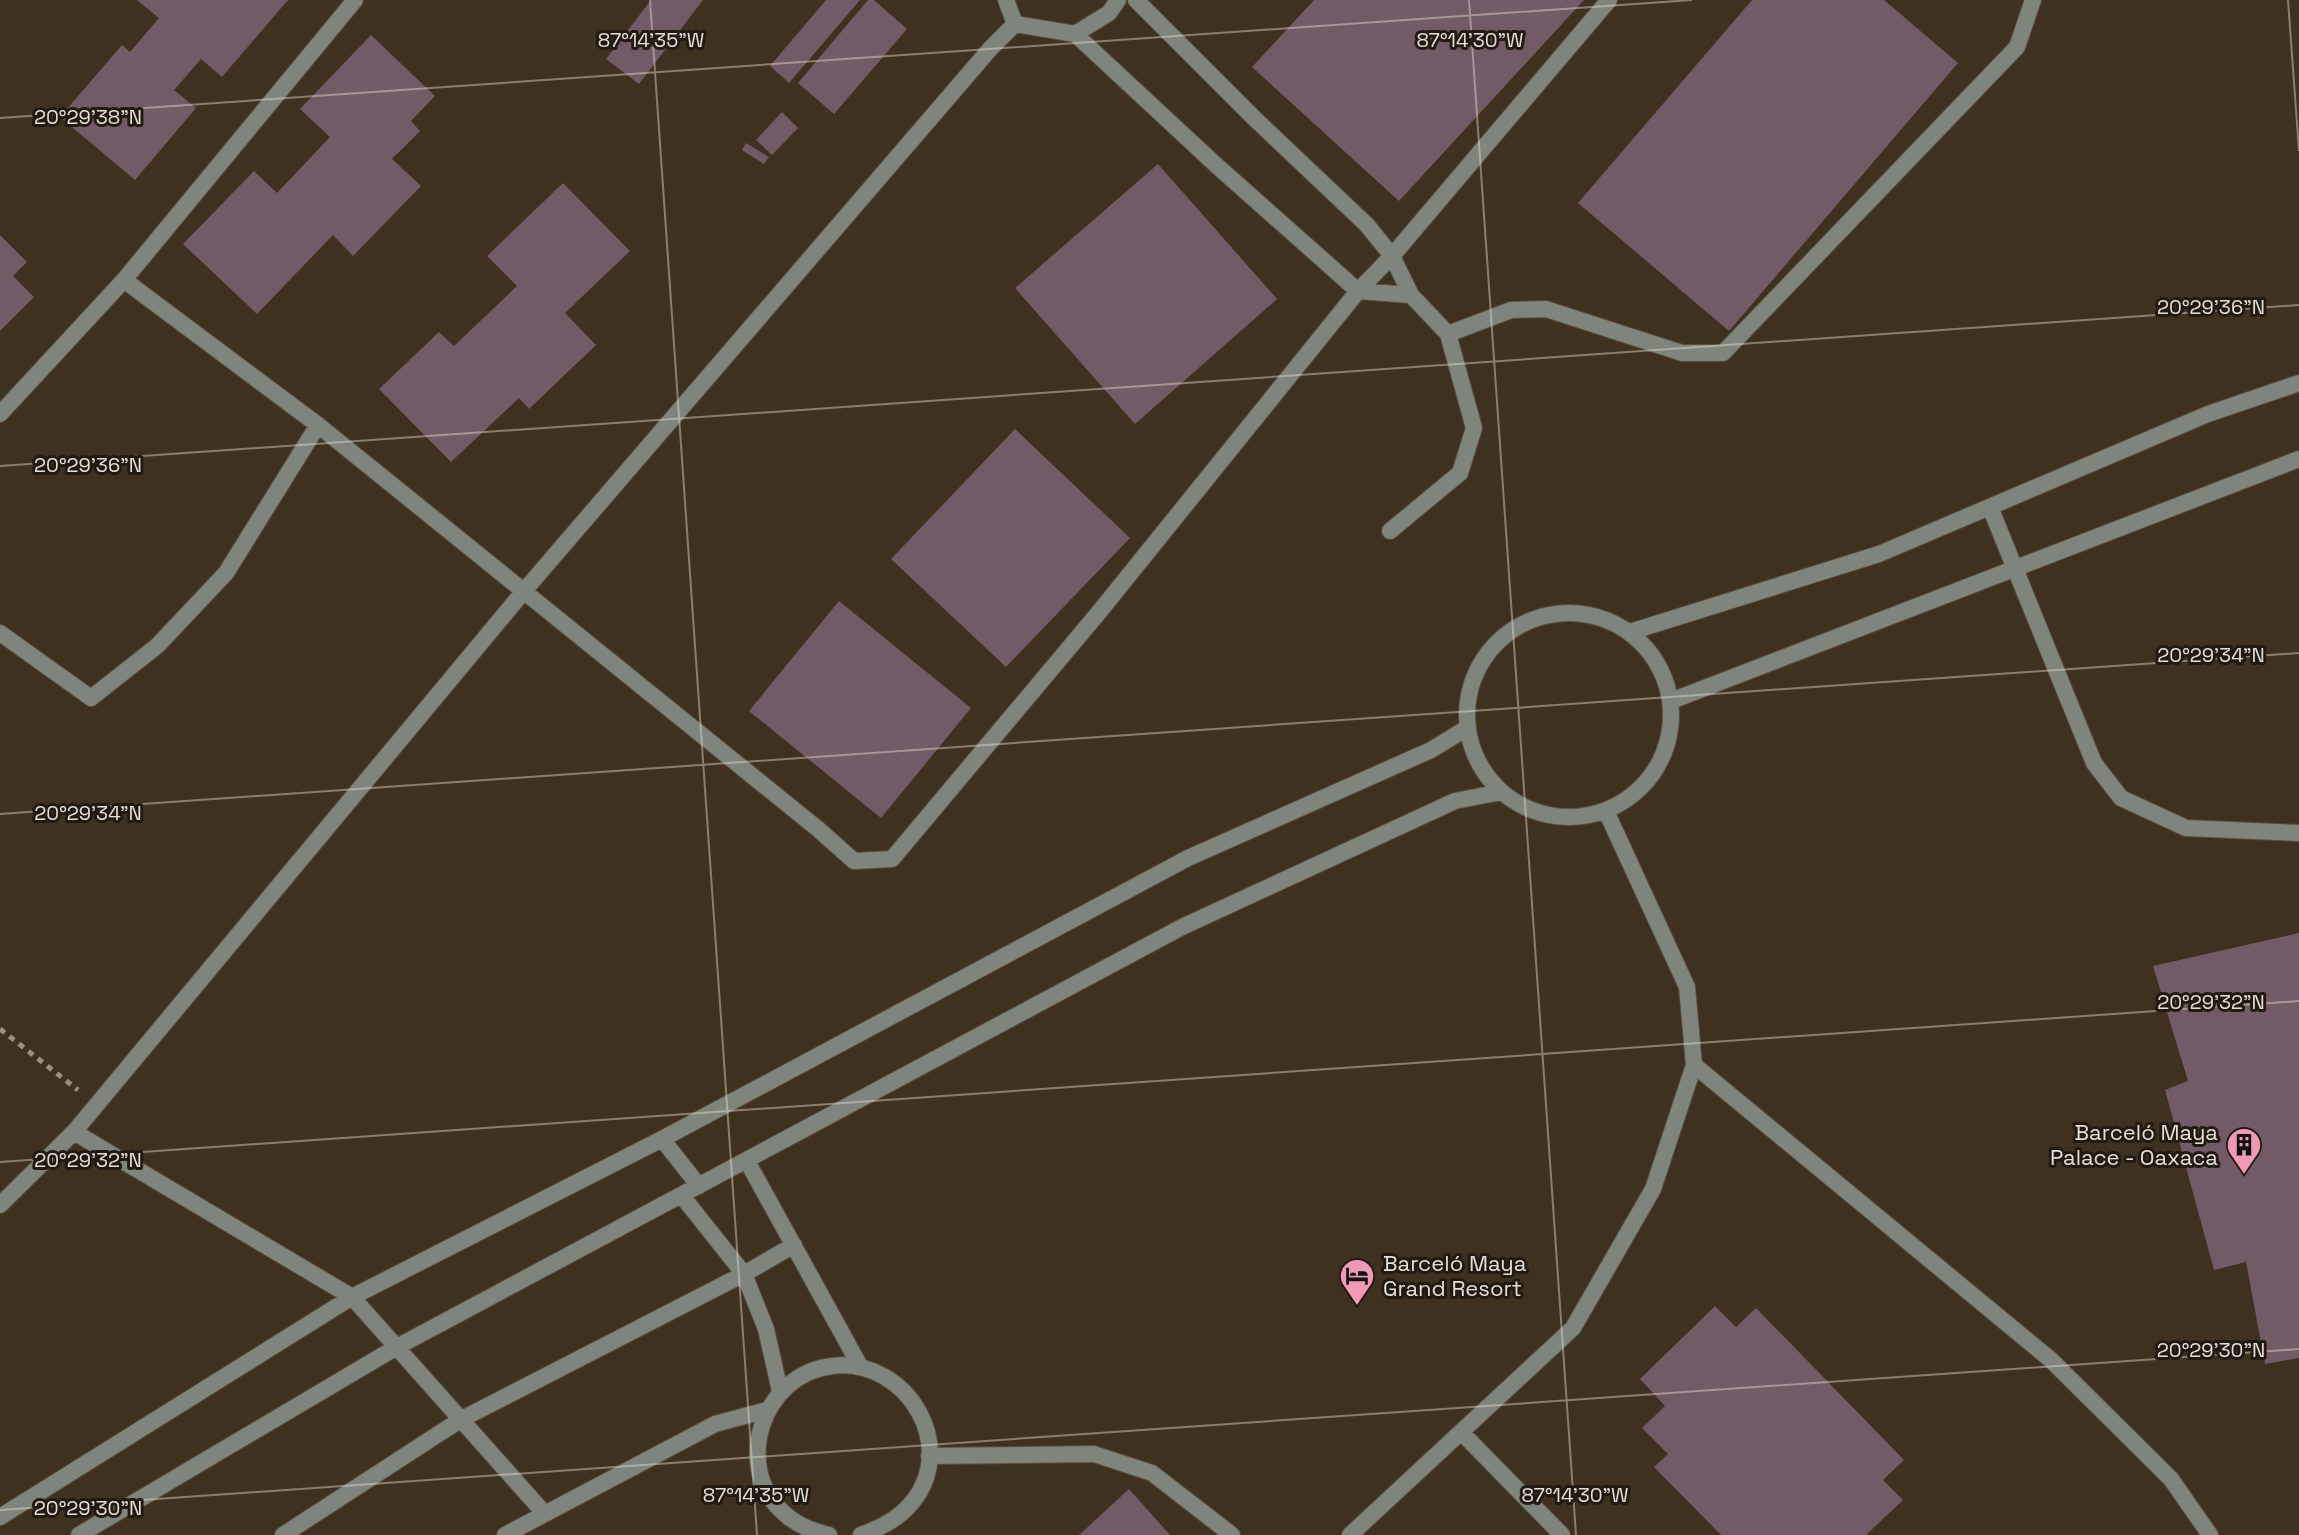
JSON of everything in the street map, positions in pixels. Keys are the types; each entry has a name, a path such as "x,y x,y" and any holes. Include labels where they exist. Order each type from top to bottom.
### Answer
{"street":[{"path":"0,414 124,280 355,0"},
{"path":"1006,0 1015,24"},
{"path":"1075,34 1109,13 1118,0"},
{"path":"1136,0 1367,225 1392,256 1411,295 1448,334 1474,428 1460,473 1390,531"},
{"path":"124,280 318,425 854,861 892,859 1100,611 1358,291 1392,256 1609,0"},
{"path":"1448,334 1511,310 1546,309 1682,353 1723,353 2017,47 2033,0"},
{"path":"1015,24 1075,34 1358,291 1411,295"},
{"path":"0,1205 74,1132 524,591 990,49 1015,24"},
{"path":"1630,632 1879,554 2208,414 2299,383"},
{"path":"0,633 91,698 157,646 226,573 318,425"},
{"path":"1671,701 2299,459"},
{"path":"1990,507 2094,763 2121,798 2186,828 2299,833"},
{"path":"1565,612 1599,617 1630,632 1650,651 1664,674 1671,701 1670,735 1658,767 1636,793 1606,811 1579,817 1551,816 1524,807 1501,792 1473,752 1467,728 1468,694 1480,662 1503,636 1513,630 1532,619 1565,612"},
{"path":"0,1517 352,1297 662,1139 1188,858 1431,750 1467,728"},
{"path":"79,1535 395,1348 1182,927 1455,801 1501,792"},
{"path":"1350,1535 1573,1328 1653,1189 1694,1065 1687,987 1606,811"},
{"path":"1694,1065 2051,1360 2171,1479 2210,1535"},
{"path":"74,1132 352,1297 545,1514"},
{"path":"662,1139 699,1186"},
{"path":"747,1161 860,1366"},
{"path":"682,1196 744,1274 766,1329 780,1391"},
{"path":"283,1535 460,1420 744,1274 794,1245"},
{"path":"829,1535 807,1529 784,1514 767,1491 758,1465 758,1437 767,1410 780,1391 804,1374 831,1366 860,1366 884,1374 911,1398 928,1431 929,1456 924,1483 909,1507 888,1524 861,1535"},
{"path":"505,1535 715,1424 767,1410"},
{"path":"1461,1432 1562,1535"},
{"path":"929,1456 1094,1454 1152,1473 1232,1535"}],"path":[{"path":"0,1029 95,1104"}],"building":[{"path":"137,0 288,0 222,77 201,59 174,90 196,108 135,180 60,117 122,45 130,52 159,18"},
{"path":"651,0 703,0 639,84 606,59"},
{"path":"826,0 860,0 789,83 770,66"},
{"path":"868,0 874,0 907,29 834,114 798,83"},
{"path":"1314,0 1584,0 1399,201 1252,67"},
{"path":"1752,0 1884,0 1958,63 1729,331 1578,203"},
{"path":"371,35 435,96 411,121 420,131 392,159 421,186 353,256 333,235 257,314 183,244 254,171 277,193 330,137 300,109"},
{"path":"782,112 798,128 772,155 756,140"},
{"path":"746,143 769,157 764,164 742,150"},
{"path":"1158,164 1277,299 1135,424 1015,288"},
{"path":"563,183 630,251 565,313 596,345 529,409 519,398 451,462 379,389 439,332 454,346 517,286 487,256"},
{"path":"0,235 27,262 13,276 34,297 0,331"},
{"path":"1015,429 1130,538 1006,667 891,559"},
{"path":"839,601 971,708 881,818 749,711"},
{"name":"Barceló Maya Palace - Oaxaca","path":"2299,933 2299,1358 2265,1364 2246,1262 2214,1270 2165,1090 2188,1081 2153,966"},
{"path":"1715,1306 1736,1327 1756,1308 1904,1460 1883,1480 1903,1500 1866,1535 1721,1535 1654,1467 1668,1454 1642,1428 1665,1406 1640,1379"},
{"path":"1129,1489 1170,1535 1079,1535"}],"place":[{"name":"Barceló Maya Palace - Oaxaca","path":"2244,1176"},
{"name":"Barceló Maya Grand Resort","path":"1357,1307"}]}
